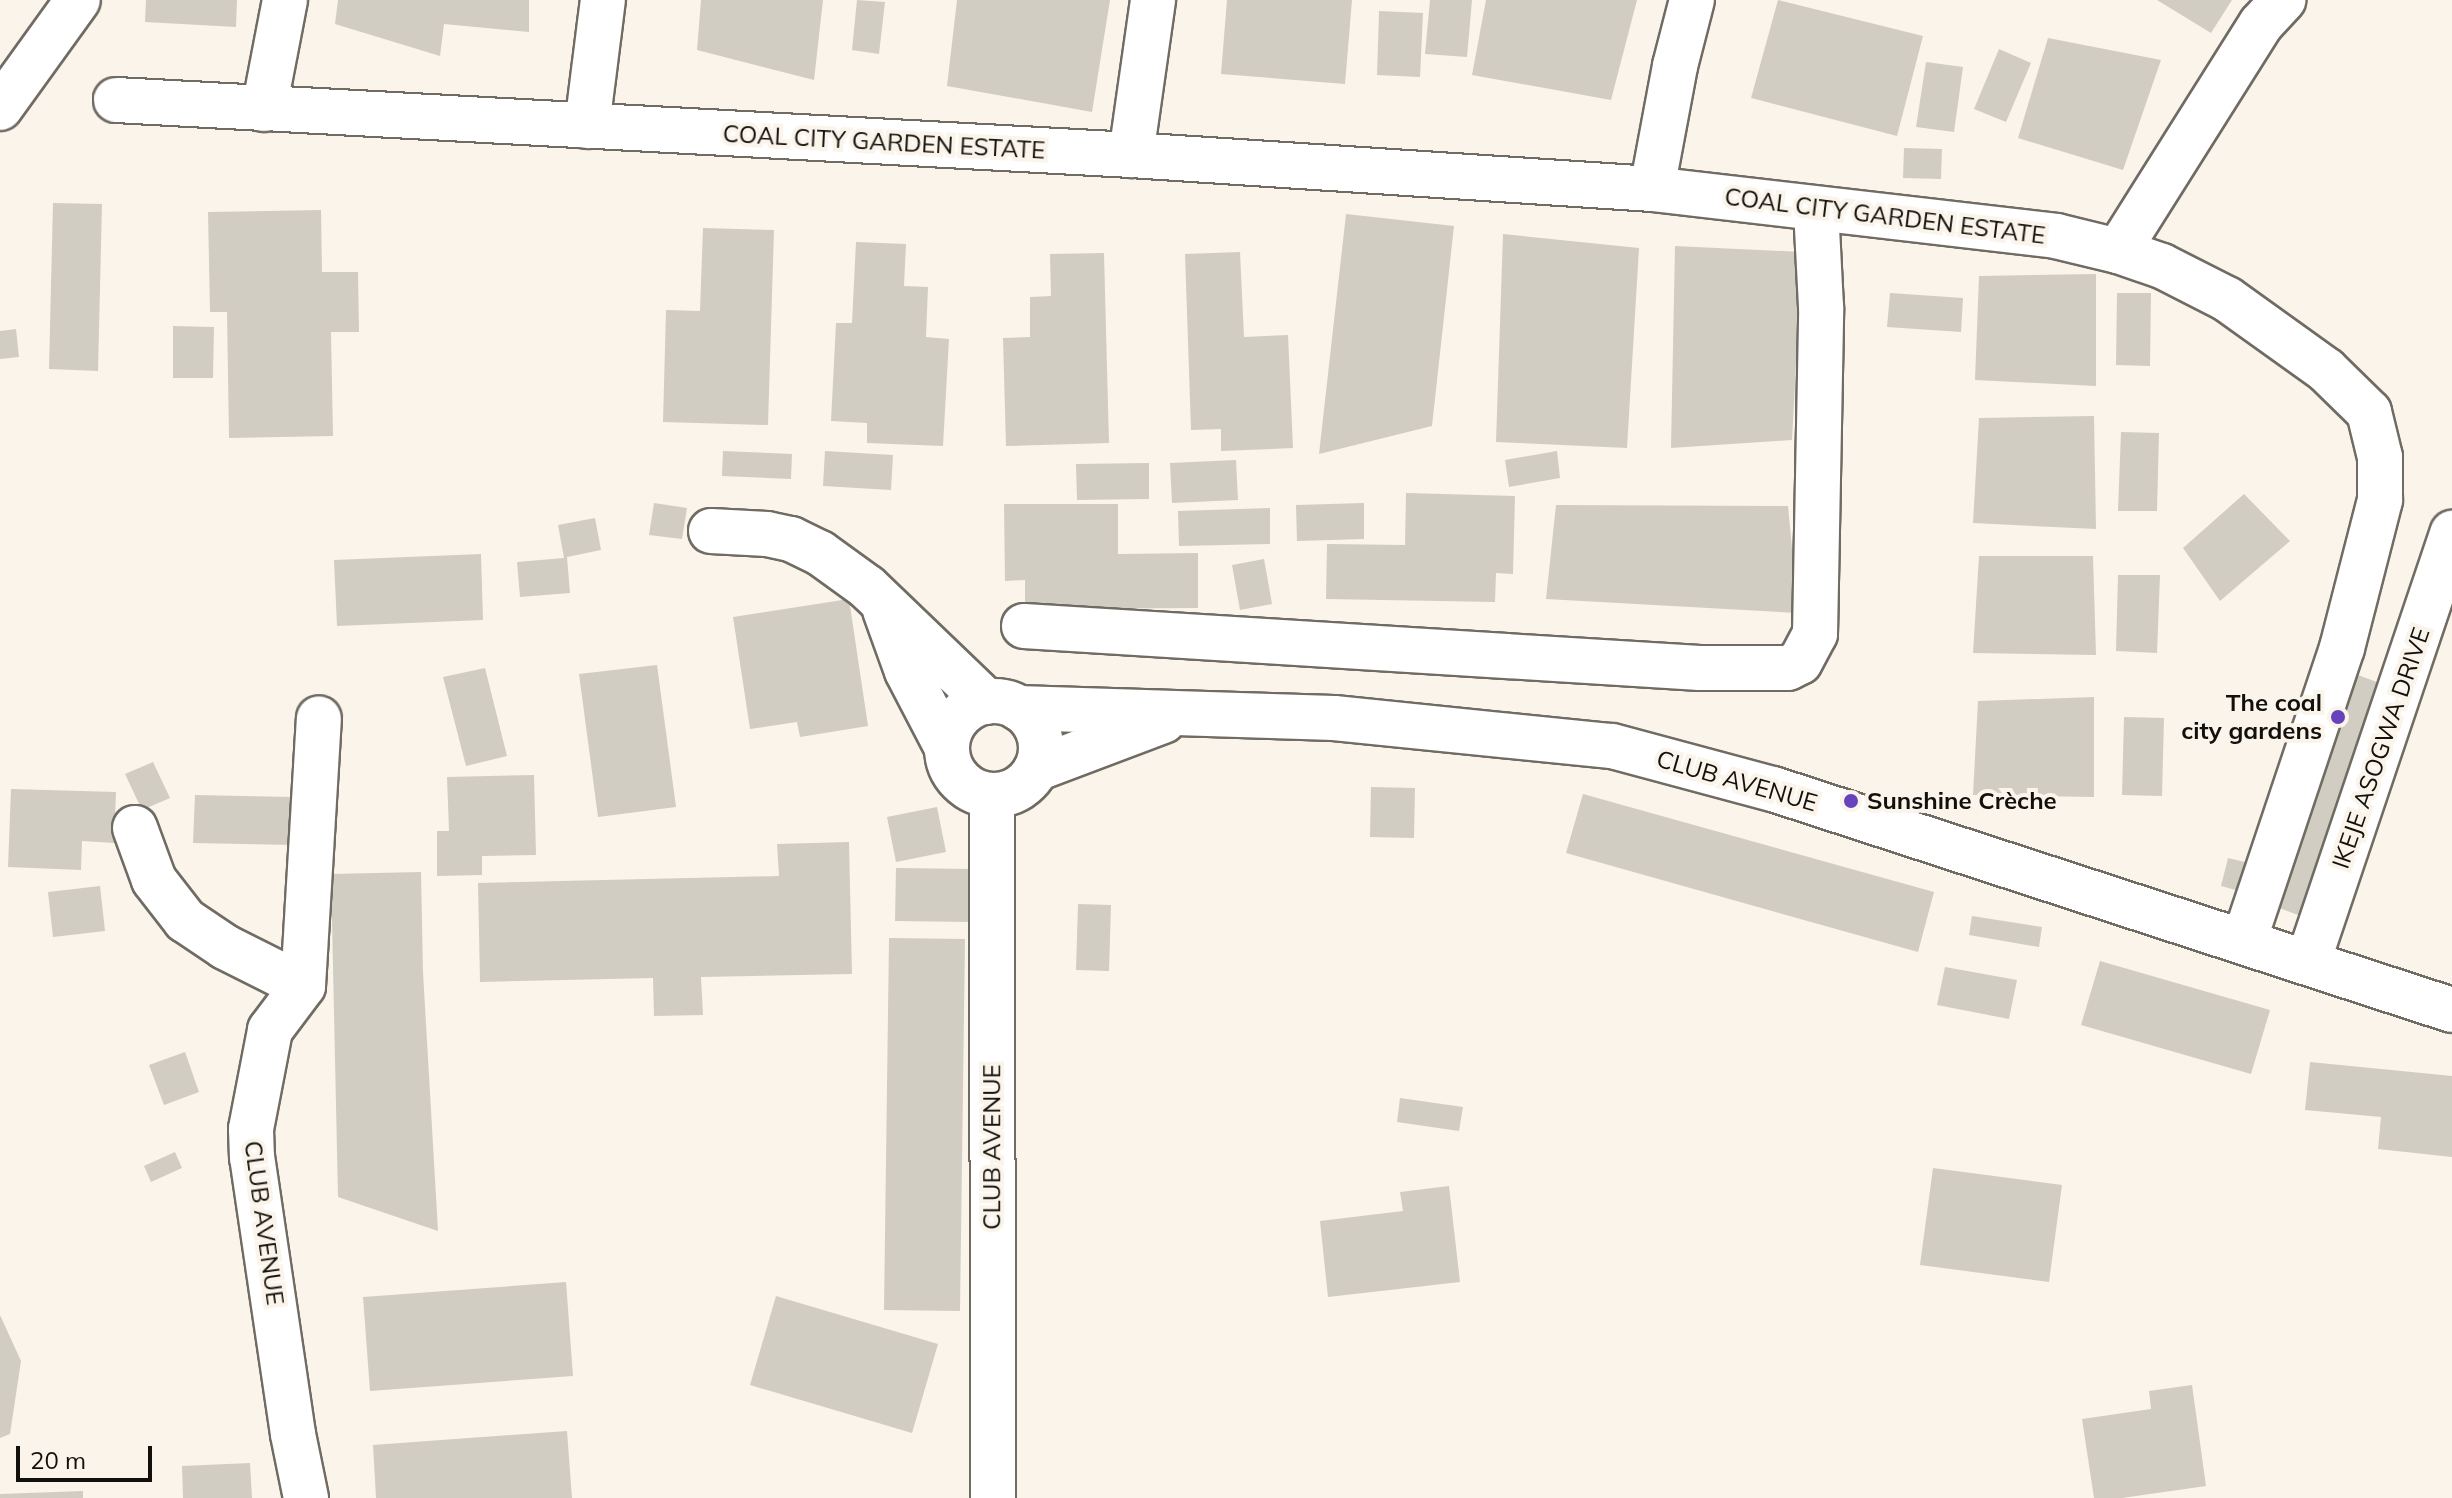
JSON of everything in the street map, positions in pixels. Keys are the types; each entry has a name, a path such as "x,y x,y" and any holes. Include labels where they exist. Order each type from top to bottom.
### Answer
{"street":[{"path":"0,108 78,0"},
{"path":"264,109 285,0"},
{"path":"587,126 603,0"},
{"path":"1131,155 1153,0"},
{"path":"1652,189 1675,66 1692,0"},
{"path":"2118,251 2261,24 2283,0"},
{"name":"COAL CITY GARDEN ESTATE","path":"116,100 1131,155 1652,189 2056,236 2118,251 2162,266 2227,299 2326,370 2369,412 2375,432 2380,500 2342,648 2244,941"},
{"path":"1024,626 1700,668 1759,670 1788,668 1800,662 1815,634 1821,307 1816,209"},
{"path":"711,531 791,539 846,569 1002,705 1029,717 1041,741 1036,769"},
{"name":"IKEJE ASOGWA DRIVE","path":"2308,962 2452,533"},
{"path":"882,600 907,671 946,746 949,764 959,780 974,792 992,795"},
{"path":"946,746 952,725 967,709 1002,705"},
{"name":"CLUB AVENUE","path":"1002,705 1334,718 1612,746 1773,789 2452,1010"},
{"name":"CLUB AVENUE","path":"993,1498 992,795 1018,789 1036,769 1184,714"},
{"path":"135,828 154,880 185,920 225,947 303,986 319,718"},
{"name":"CLUB AVENUE","path":"303,986 270,1030 251,1129 252,1158 293,1434 306,1498"}],"building":[{"path":"146,0 237,0 236,27 145,22"},
{"path":"338,0 529,0 529,32 444,24 440,56 335,24"},
{"path":"701,0 823,0 814,80 697,50"},
{"path":"857,0 885,2 879,54 852,50"},
{"path":"957,0 1110,0 1092,112 947,86"},
{"path":"1227,0 1352,0 1345,84 1221,74"},
{"path":"1430,0 1472,0 1467,57 1425,54"},
{"path":"1486,0 1637,0 1611,100 1472,75"},
{"path":"1778,0 1923,36 1897,136 1751,98"},
{"path":"2157,0 2232,0 2211,33"},
{"path":"1379,11 1423,13 1420,77 1377,75"},
{"path":"2048,38 2161,60 2123,170 2018,138"},
{"path":"1999,49 2031,63 2006,122 1974,109"},
{"path":"1926,62 1963,67 1954,132 1916,127"},
{"path":"1904,148 1942,149 1941,179 1903,178"},
{"path":"53,203 102,204 98,371 49,369"},
{"path":"321,210 322,272 358,272 359,332 331,332 333,436 229,438 227,312 210,312 208,212"},
{"path":"1346,214 1454,226 1432,426 1319,454"},
{"path":"703,228 774,230 768,425 663,422 666,310 700,311"},
{"path":"1503,234 1639,248 1627,448 1496,442"},
{"path":"856,242 906,244 904,286 928,287 926,337 949,339 943,446 867,443 867,423 831,421 836,323 852,323"},
{"path":"1675,246 1802,252 1792,440 1671,448"},
{"path":"1240,252 1244,337 1288,335 1293,448 1221,451 1221,429 1191,430 1185,254"},
{"path":"1104,253 1109,443 1006,446 1003,338 1030,337 1030,297 1051,296 1050,254"},
{"path":"2096,274 2096,386 1975,380 1979,276"},
{"path":"1890,293 1963,298 1961,332 1887,327"},
{"path":"2117,293 2151,293 2150,366 2116,365"},
{"path":"173,326 214,327 213,378 173,378"},
{"path":"16,329 19,357 0,359 0,331"},
{"path":"2094,416 2096,529 1973,523 1979,418"},
{"path":"2121,432 2159,433 2157,511 2118,511"},
{"path":"723,451 792,454 791,479 722,476"},
{"path":"825,451 893,455 891,490 823,486"},
{"path":"1557,451 1560,478 1509,487 1505,460"},
{"path":"1236,460 1238,500 1172,503 1170,463"},
{"path":"1149,463 1149,499 1077,500 1076,464"},
{"path":"1406,493 1515,496 1513,574 1496,573 1495,602 1326,599 1327,544 1405,545"},
{"path":"2244,494 2290,541 2220,601 2183,548"},
{"path":"654,503 687,508 682,539 649,535"},
{"path":"1364,503 1364,539 1297,541 1296,505"},
{"path":"1004,504 1118,504 1118,554 1198,553 1198,608 1025,609 1025,580 1005,581"},
{"path":"1556,505 1788,506 1798,613 1546,599"},
{"path":"1270,508 1270,544 1179,546 1178,511"},
{"path":"595,518 601,550 567,557 570,593 520,597 517,562 564,558 558,525"},
{"path":"481,554 483,620 337,626 334,560"},
{"path":"1979,556 2093,556 2096,655 1973,653"},
{"path":"1264,559 1272,604 1240,610 1232,565"},
{"path":"2118,575 2160,575 2157,653 2116,651"},
{"path":"849,599 868,726 800,737 797,722 750,729 733,617"},
{"path":"657,665 676,807 598,817 579,674"},
{"path":"485,668 507,756 466,766 443,677"},
{"path":"2358,675 2398,690 2309,919 2269,904"},
{"path":"2094,697 2094,797 1973,795 1978,701"},
{"path":"2124,717 2164,718 2162,796 2122,795"},
{"path":"153,762 170,798 142,810 125,774"},
{"path":"534,775 536,855 482,856 482,875 437,876 437,831 449,831 447,777"},
{"path":"1371,787 1415,788 1414,838 1370,837"},
{"path":"11,789 116,792 114,843 82,841 81,870 8,867"},
{"path":"1583,794 1934,892 1918,952 1566,853"},
{"path":"195,795 295,797 294,845 193,843"},
{"path":"937,807 946,852 896,862 887,817"},
{"path":"849,842 852,974 701,977 703,1015 654,1016 653,978 480,982 478,883 779,876 777,844"},
{"path":"2228,858 2262,866 2254,895 2221,886"},
{"path":"896,868 974,869 973,922 895,921"},
{"path":"421,872 423,972 438,1231 338,1197 331,874"},
{"path":"100,886 105,931 53,937 48,892"},
{"path":"1078,904 1111,905 1109,971 1076,970"},
{"path":"1972,916 2042,927 2039,947 1969,935"},
{"path":"889,938 965,939 960,1311 884,1310"},
{"path":"2100,961 2270,1010 2251,1074 2081,1025"},
{"path":"1945,967 2017,980 2009,1019 1937,1005"},
{"path":"185,1052 199,1092 164,1105 149,1065"},
{"path":"2310,1062 2452,1076 2452,1157 2378,1149 2381,1117 2305,1110"},
{"path":"1400,1098 1463,1107 1459,1131 1397,1122"},
{"path":"175,1152 182,1168 151,1182 144,1166"},
{"path":"1933,1168 2062,1185 2049,1282 1920,1265"},
{"path":"1449,1186 1460,1282 1328,1297 1320,1221 1403,1211 1400,1192"},
{"path":"566,1282 573,1376 370,1391 363,1297"},
{"path":"776,1296 938,1344 912,1433 750,1385"},
{"path":"0,1315 21,1361 10,1434 0,1438"},
{"path":"2192,1385 2206,1486 2122,1498 2094,1498 2082,1419 2151,1409 2149,1391"},
{"path":"567,1431 572,1498 376,1498 373,1445"},
{"path":"250,1463 252,1498 183,1498 182,1466"},
{"path":"83,1491 83,1498 0,1498 0,1494"}],"place":[{"name":"The coal city gardens","path":"2338,717"},
{"name":"Sunshine Crèche","path":"1851,801"}]}
